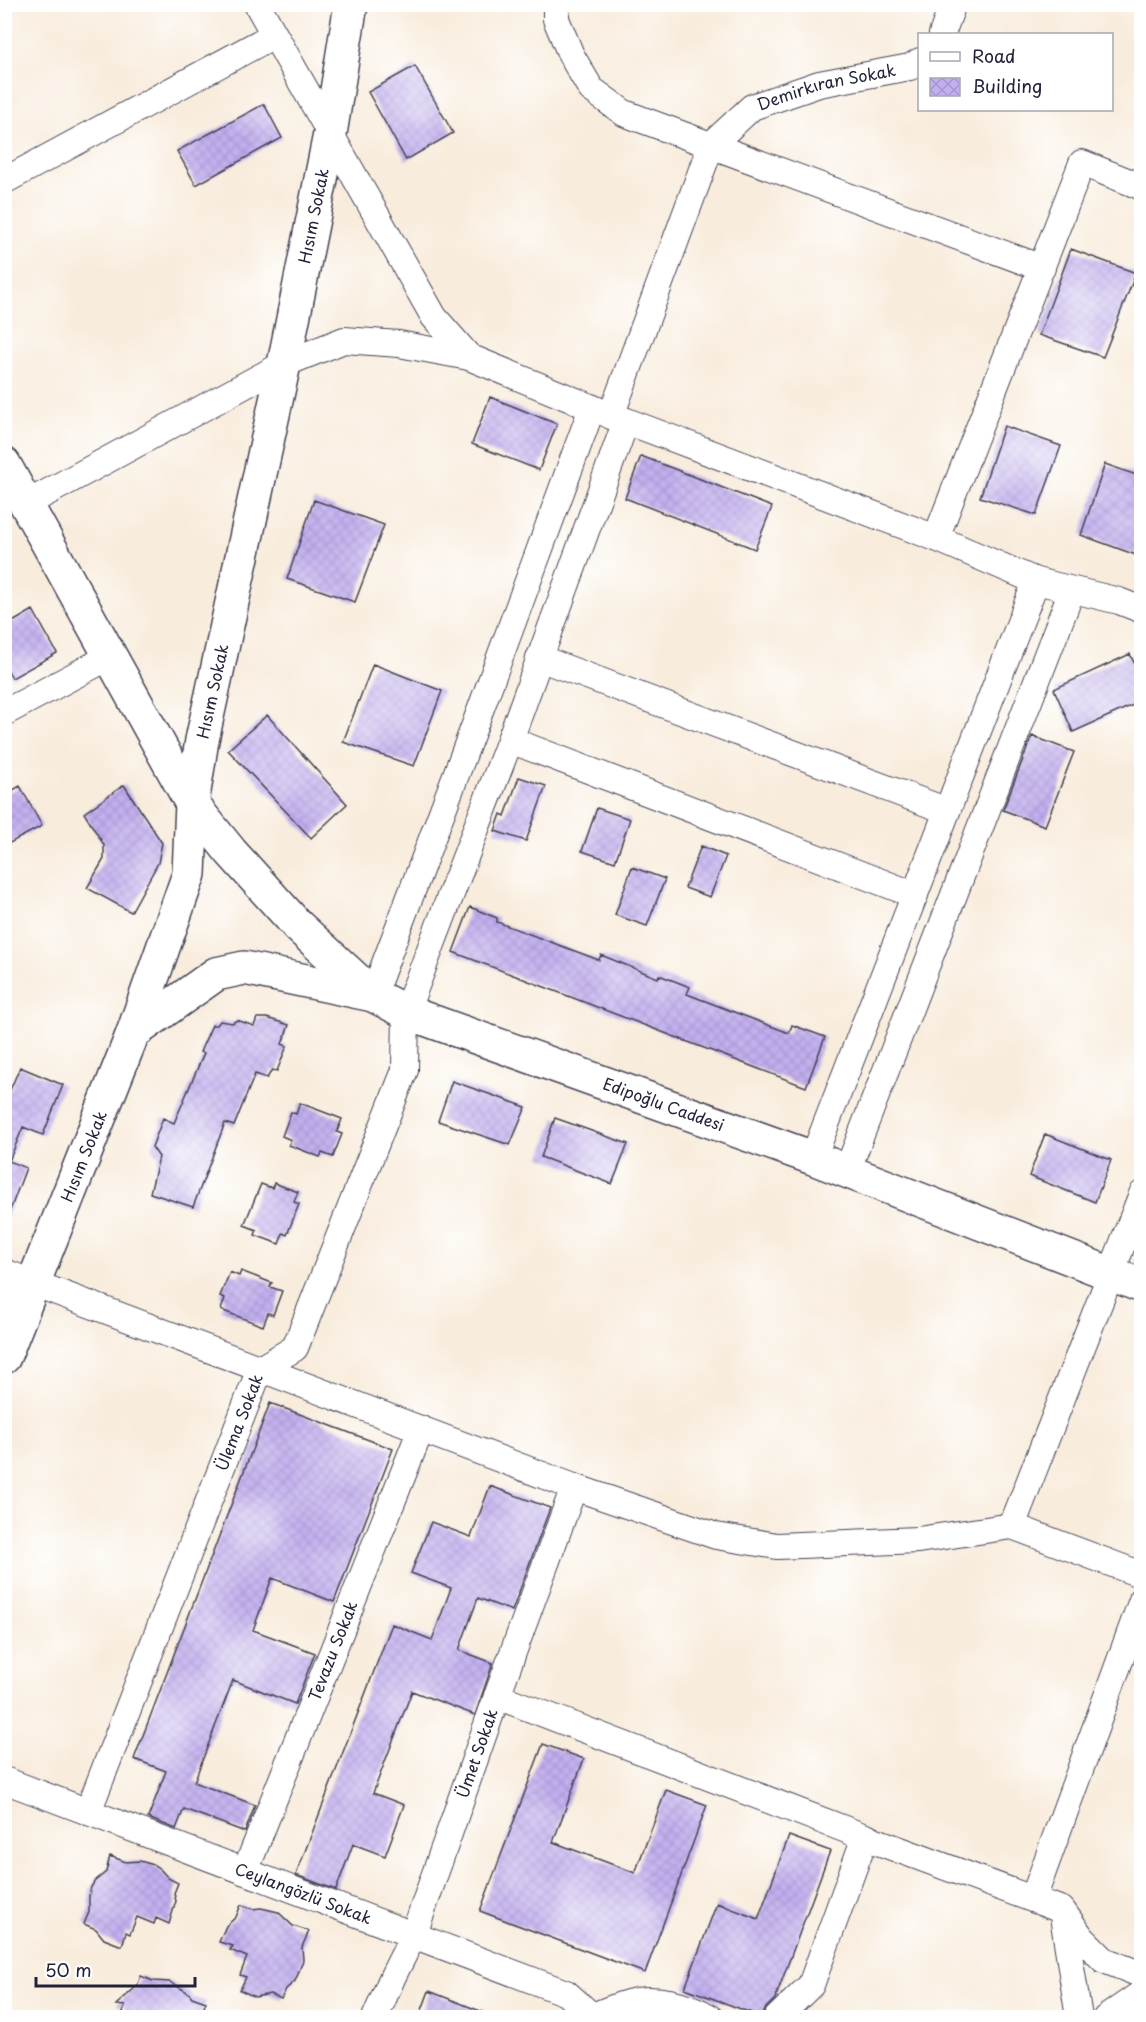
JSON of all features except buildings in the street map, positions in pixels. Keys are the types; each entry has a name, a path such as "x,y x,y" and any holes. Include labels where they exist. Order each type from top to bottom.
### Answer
{"street":[{"path":"257,4 434,317 469,357"},
{"name":"Hısım Sokak","path":"4,1357 19,1278 133,1033 189,874 192,804 202,740 284,364 330,134 351,4"},
{"path":"556,4 556,19 571,55 591,90 624,113 1042,268"},
{"path":"942,33 953,4"},
{"path":"4,181 274,35"},
{"name":"Demirkıran Sokak","path":"711,145 752,107 819,84 910,67 918,62"},
{"path":"133,1033 216,974 243,968 373,995 474,727 610,415 711,145"},
{"path":"936,538 1082,163 1142,187"},
{"path":"26,504 284,364 344,340 399,344 469,357 610,415 936,538 1036,581 1119,601 1142,610"},
{"name":"Ülema Sokak","path":"88,1812 260,1369 295,1348 405,1070 406,1012 539,658 610,415"},
{"name":"Edipoğlu Caddesi","path":"4,464 192,804 231,852 298,926 373,995 406,1012 813,1158 1142,1286"},
{"path":"813,1158 915,895 945,810 1036,581"},
{"path":"847,1172 1072,590"},
{"path":"4,714 109,657"},
{"path":"539,658 945,810"},
{"path":"510,740 915,895"},
{"path":"1011,1526 1142,1194"},
{"path":"19,1278 574,1487 716,1536 777,1546 918,1540 1011,1526 1142,1575"},
{"name":"Tevazu Sokak","path":"245,1872 421,1429"},
{"name":"Ümet Sokak","path":"375,2018 414,1934 497,1696 574,1487"},
{"path":"1034,1899 1142,1599"},
{"path":"497,1696 1062,1910 1082,1938 1104,1960 1142,1975"},
{"name":"Ceylangözlü Sokak","path":"4,1780 414,1934 566,1994 593,2017"},
{"path":"777,2018 811,1985 865,1837"},
{"path":"1062,1910 1079,2018"},
{"path":"1106,2018 1142,1993"},
{"path":"593,2017 630,2002 664,2000 701,2012 711,2018"}]}
